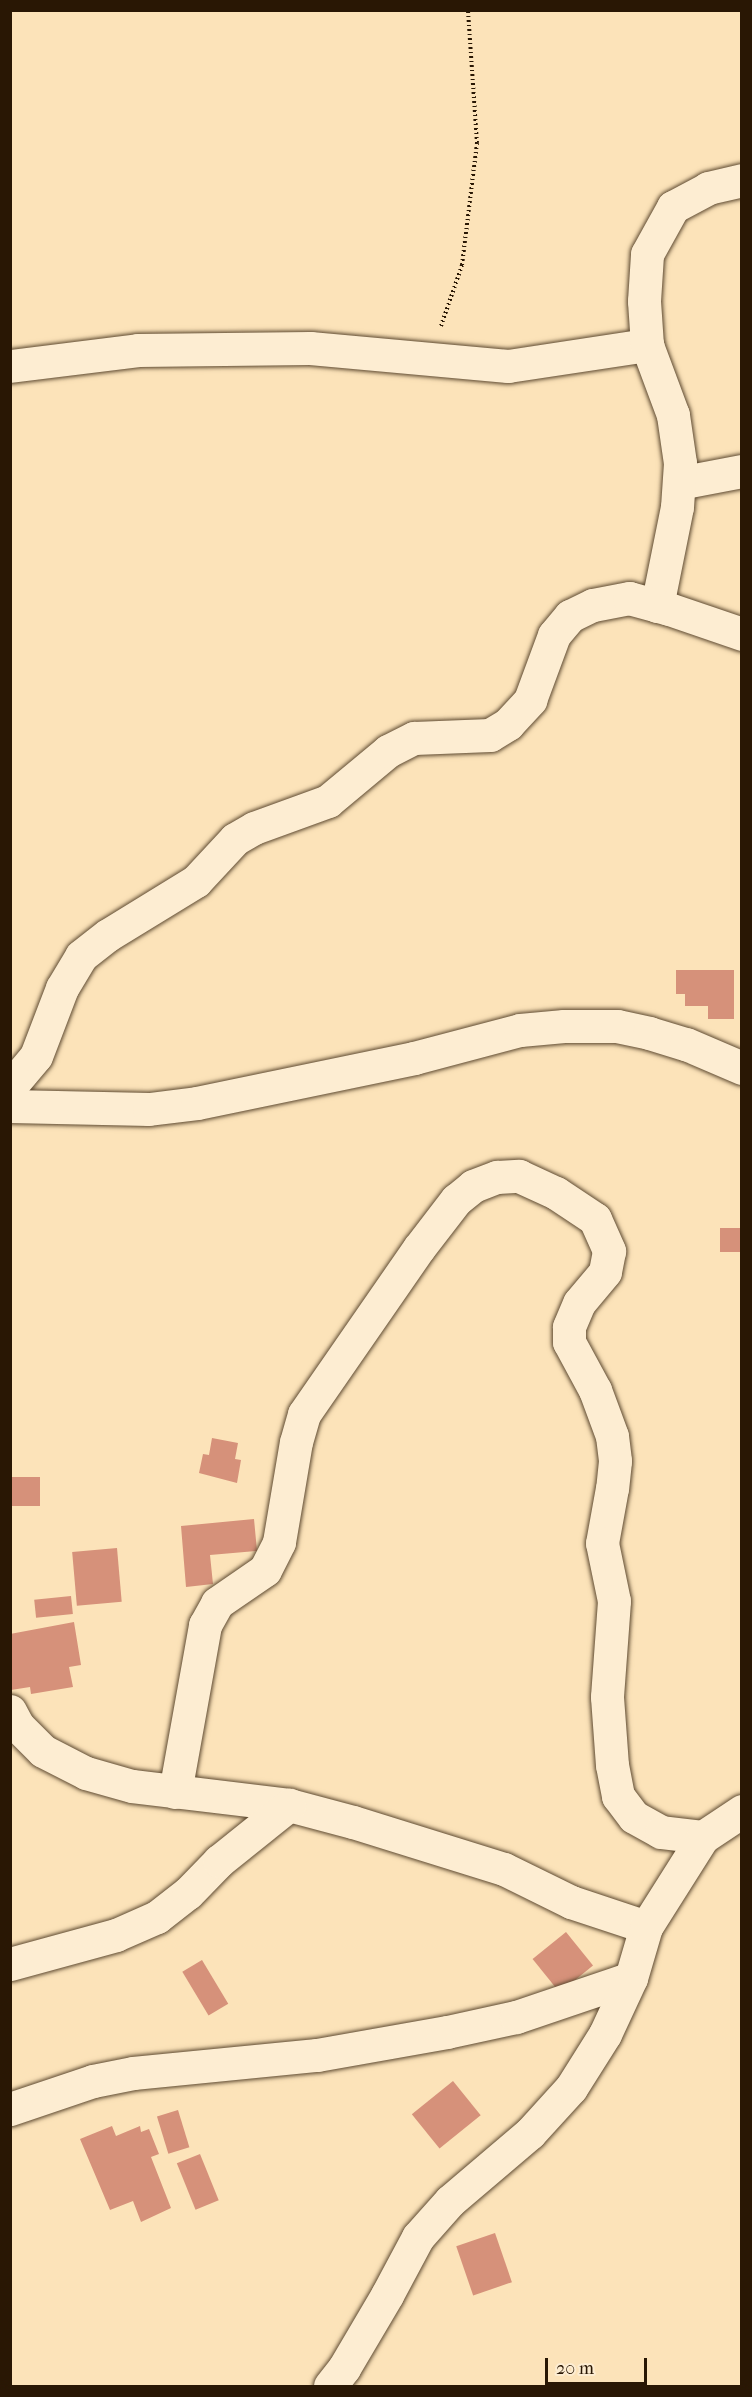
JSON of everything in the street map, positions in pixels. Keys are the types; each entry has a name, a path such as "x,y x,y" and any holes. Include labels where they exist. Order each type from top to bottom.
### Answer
{"street":[{"path":"657,606 677,507 680,463 673,415 647,345 644,301 647,254 673,207 708,188 741,180"},
{"path":"10,366 138,350 310,348 508,366 647,345"},
{"path":"679,483 741,471"},
{"path":"10,1087 36,1056 62,988 81,956 108,935 196,881 235,839 254,828 328,801 388,751 414,738 490,735 508,724 530,700 554,635 570,616 593,605 628,598 741,634"},
{"path":"10,1106 149,1109 197,1103 414,1058 520,1030 564,1026 617,1026 649,1033 686,1044 741,1068"},
{"path":"175,1792 205,1624 217,1603 265,1570 279,1542 296,1442 304,1414 419,1248 456,1200 473,1186 497,1177 519,1176 556,1193 595,1220 609,1251 605,1272 579,1303 569,1327 569,1334 575,1356 603,1407 613,1444 612,1488 602,1543 615,1600 607,1697 618,1796 634,1817 661,1832 703,1838"},
{"path":"13,1720 43,1751 86,1773 132,1786 289,1805 440,1847 504,1869 572,1902 646,1927"},
{"path":"10,1964 116,1935 157,1917 188,1893 219,1861 289,1805"},
{"path":"330,2386 382,2304 418,2237 450,2201 530,2133 571,2088 605,2034 631,1978 646,1927 703,1838 741,1811"},
{"path":"10,2109 93,2081 133,2073 317,2055 516,2017 631,1978"}],"path":[{"path":"429,359 462,264 477,143 468,10"}],"building":[{"path":"676,970 734,970 734,1019 708,1019 708,1006 685,1006 685,994 676,994"},
{"path":"720,1228 742,1228 742,1252 720,1252"},
{"path":"212,1438 238,1443 235,1459 241,1460 237,1483 199,1473 203,1454 209,1455"},
{"path":"10,1477 40,1477 40,1506 10,1506"},
{"path":"254,1519 257,1551 210,1555 213,1584 186,1587 181,1526"},
{"path":"117,1548 122,1602 77,1606 72,1552"},
{"path":"71,1596 73,1614 36,1618 34,1600"},
{"path":"74,1622 81,1665 69,1667 73,1687 31,1694 30,1687 11,1690 10,1634"},
{"path":"566,1932 593,1965 560,1992 533,1959"},
{"path":"202,1960 228,2004 209,2016 182,1972"},
{"path":"453,2081 481,2115 440,2149 412,2114"},
{"path":"178,2110 189,2147 168,2154 157,2116"},
{"path":"112,2126 116,2136 140,2126 141,2132 149,2129 159,2154 151,2157 171,2208 141,2222 133,2201 110,2210 80,2139"},
{"path":"200,2154 219,2200 196,2210 177,2163"},
{"path":"495,2233 512,2282 473,2296 456,2246"}]}
